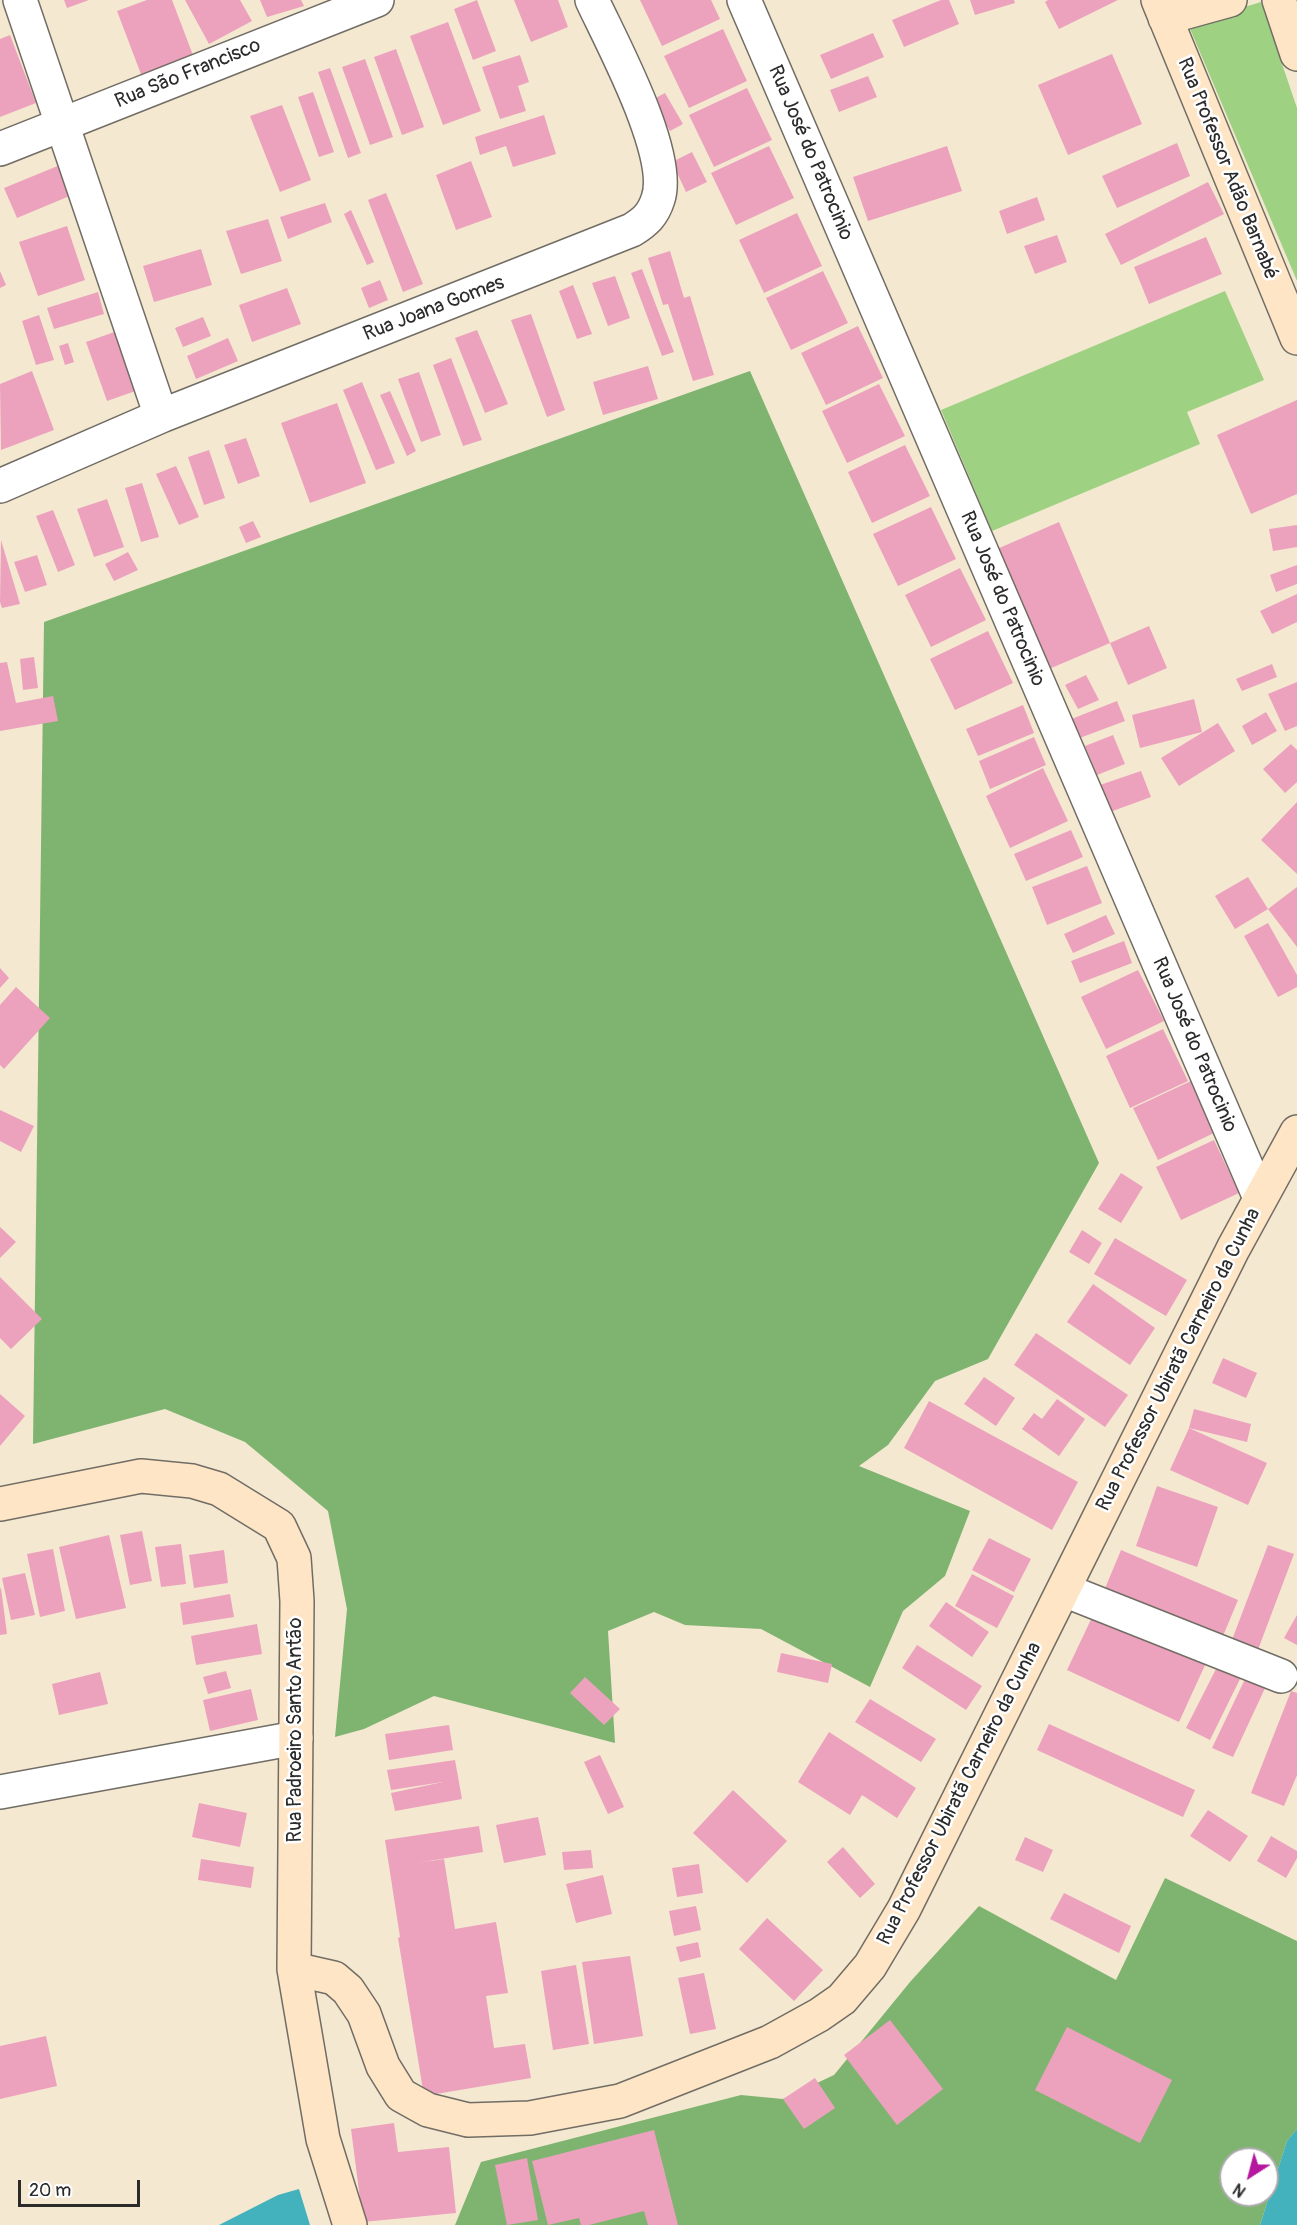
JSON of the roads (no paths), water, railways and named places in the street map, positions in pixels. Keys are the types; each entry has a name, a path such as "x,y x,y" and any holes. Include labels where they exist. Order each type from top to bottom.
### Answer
{"street":[{"path":"20,0 161,416"},
{"name":"Rua São Francisco","path":"0,149 377,0"},
{"name":"Rua Joana Gomes","path":"0,486 161,416 632,230 649,220 659,197 659,170 651,131 592,0"},
{"name":"Rua José do Patrocinio","path":"744,0 1260,1198"},
{"path":"1161,9 1230,0"},
{"path":"1279,0 1297,54"},
{"name":"Rua Professor Adão Barnabé","path":"1161,9 1297,338"},
{"name":"Rua Professor Ubiratã Carneiro da Cunha","path":"294,1969 334,1978 348,1990 364,2014 383,2066 401,2095 428,2110 468,2120 530,2118 620,2101 770,2042 819,2015 842,1999 870,1966 904,1909 1260,1198 1297,1132"},
{"name":"Rua Padroeiro Santo Antão","path":"0,1504 141,1476 192,1481 219,1489 279,1526 294,1558 295,1580 294,1969 323,2139 350,2225"},
{"path":"1064,1590 1281,1676"},
{"path":"0,1792 296,1738"}],"water":[{"path":"1297,2129 1297,2225 1260,2225 1266,2207 1279,2207 1279,2166 1287,2141"},
{"path":"299,2189 310,2225 219,2225 278,2195"}]}
